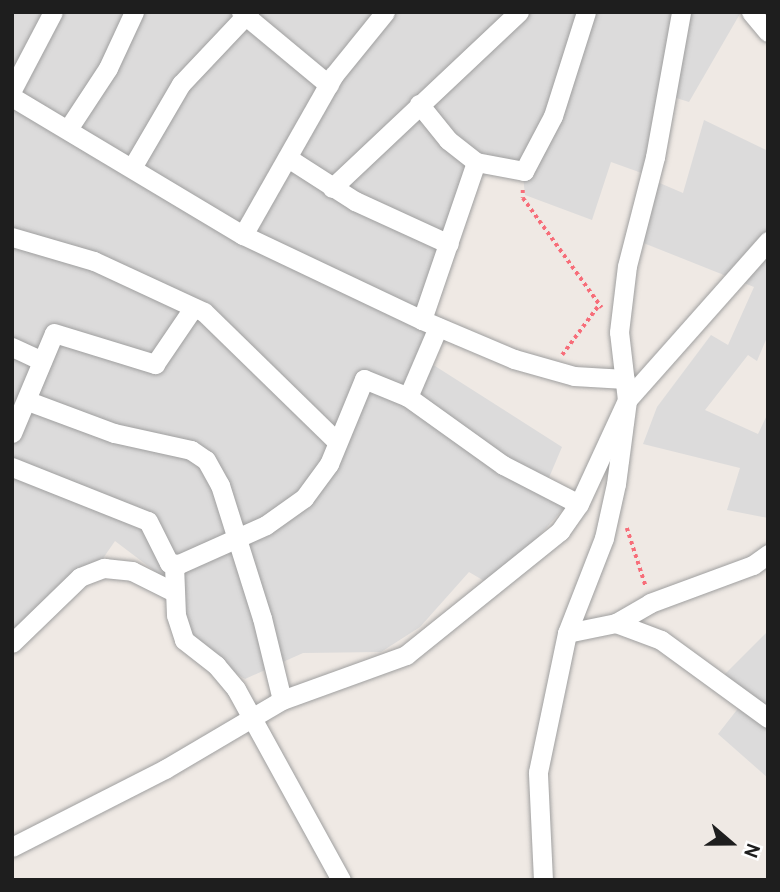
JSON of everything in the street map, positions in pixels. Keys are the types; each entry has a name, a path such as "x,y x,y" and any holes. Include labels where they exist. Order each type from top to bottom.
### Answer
{"street":[{"path":"12,90 53,12"},
{"path":"68,129 108,68 134,12"},
{"path":"243,235 329,85 385,12"},
{"path":"419,104 448,140 476,162 524,171 553,116 586,12"},
{"path":"543,880 538,772 568,633 604,538 627,400 619,332 627,266 655,158 681,12"},
{"path":"751,12 768,32"},
{"path":"332,188 517,13"},
{"path":"133,166 181,83 244,14 329,85"},
{"path":"12,97 133,166 243,235 430,324 548,369 574,376 625,379"},
{"path":"288,158 332,188 449,244"},
{"path":"408,397 430,324 449,244 476,162"},
{"path":"12,237 94,261 210,317 337,442"},
{"path":"12,847 165,769 282,701 406,655 560,531 579,504 627,400 768,241"},
{"path":"12,433 28,401 55,332 158,363 193,308"},
{"path":"12,347 42,361"},
{"path":"174,565 235,541 304,498 329,464 364,379 408,397 503,466 579,504"},
{"path":"28,401 114,433 202,455 220,485 235,541 262,618 282,701"},
{"path":"12,467 148,521 174,565 174,592 184,640 227,676 341,880"},
{"path":"568,633 616,623 650,603 752,565 768,554"},
{"path":"12,643 80,577 104,568 132,571 174,592"},
{"path":"616,623 680,651 768,718"}],"path":[{"path":"524,171 523,198 619,332"},
{"path":"548,369 607,295"},
{"path":"625,520 650,603"}],"shaded area":[{"path":"12,12 741,12 689,102 667,95 650,176 611,162 592,220 525,195 523,176 477,162 422,320 438,327 424,359 562,447 545,487 571,500 507,572 491,585 469,572 420,627 381,652 303,653 245,679 188,644 169,582 115,541 86,583 12,646"},
{"path":"704,120 768,151 768,335 757,361 748,355 705,410 758,434 768,413 768,518 727,510 740,468 643,444 657,407 711,335 728,345 754,287 641,242 655,181 683,193"},
{"path":"768,631 768,778 718,734 747,697 722,677"}]}
